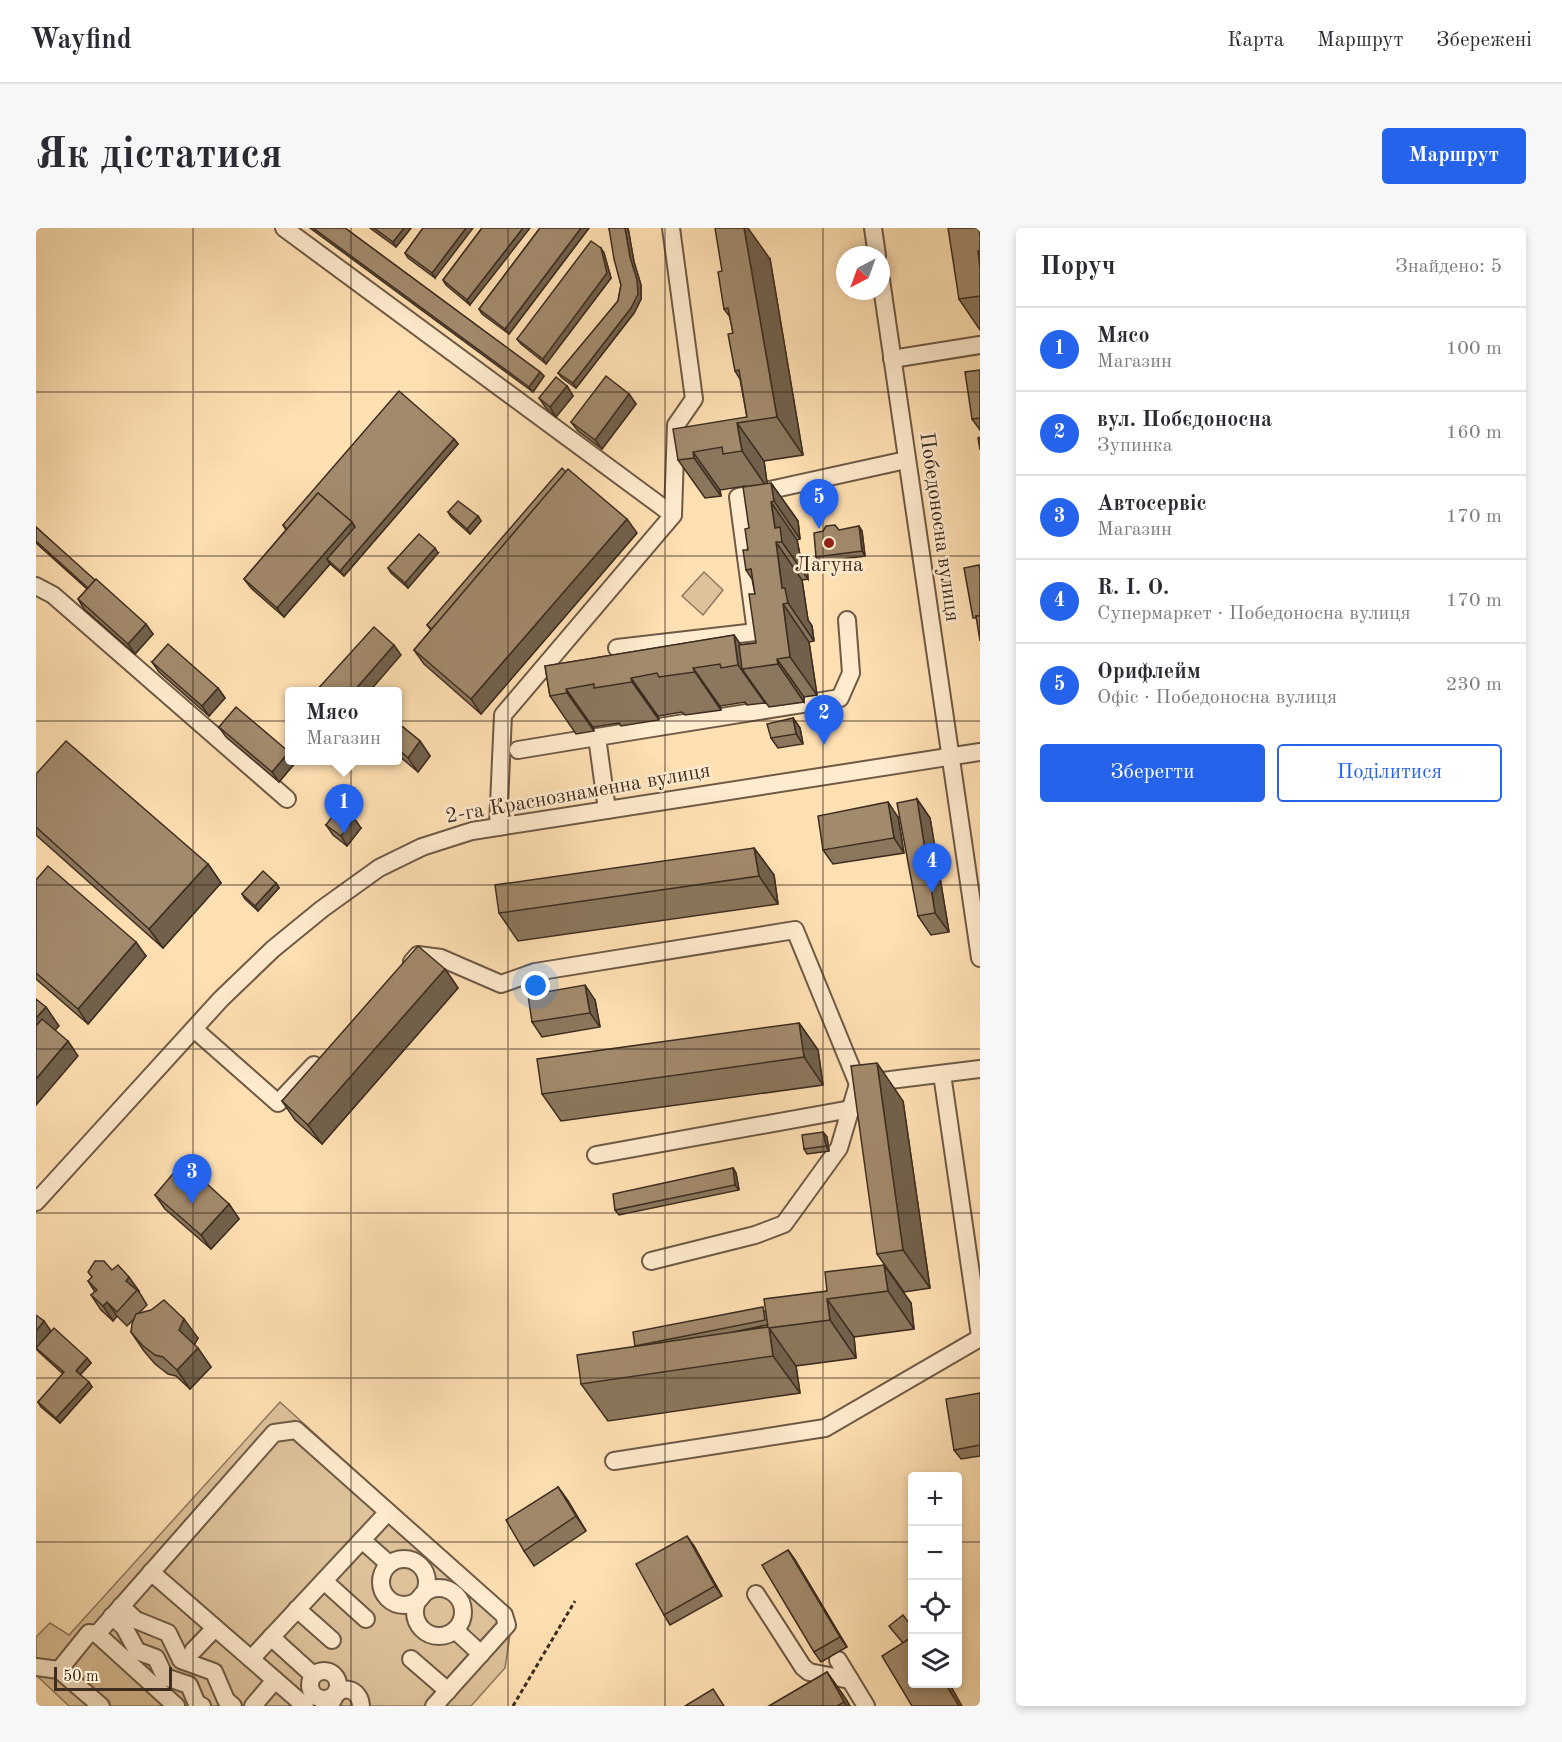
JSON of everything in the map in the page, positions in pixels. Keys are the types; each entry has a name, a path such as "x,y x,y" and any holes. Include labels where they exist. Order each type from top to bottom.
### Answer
{"street":[{"path":"284,228 673,515"},
{"path":"498,827 503,715 673,515 676,426 694,399 675,228"},
{"path":"873,228 876,246"},
{"name":"Победоносна вулиця","path":"884,300 980,958"},
{"path":"892,359 980,345"},
{"path":"617,648 756,632 738,497 906,460"},
{"path":"36,586 53,595 287,799"},
{"path":"518,750 840,698 851,674 847,620"},
{"path":"597,738 607,810"},
{"name":"2-га Краснознаменна вулиця","path":"36,1202 222,999 273,949 322,909 379,868 422,847 472,831 980,752"},
{"path":"402,972 418,955 441,958 501,984 535,972 795,930 855,1096 861,1130"},
{"path":"194,1029 278,1103 328,1051"},
{"path":"596,1155 942,1074 980,1069"},
{"path":"614,1461 825,1428 980,1337 942,1074"},
{"path":"651,1261 755,1235 784,1224 839,1148 855,1096"},
{"path":"97,1634 274,1433 296,1430 504,1615 507,1625 434,1706"},
{"path":"251,1659 388,1512"},
{"path":"362,1540 389,1564"},
{"path":"404,1558 412,1560 424,1570 427,1585 420,1599 407,1605 387,1598 381,1585 384,1570 389,1564 404,1558"},
{"path":"151,1572 305,1706"},
{"path":"324,1581 366,1619"},
{"path":"440,1588 455,1594 463,1608 460,1624 455,1630 441,1636 426,1633 417,1621 415,1613 420,1599 432,1589 440,1588"},
{"path":"756,1594 803,1667 809,1672 850,1680"},
{"path":"297,1609 332,1640"},
{"path":"117,1611 137,1651 156,1658 165,1677 189,1685 197,1704 202,1706"},
{"path":"117,1611 168,1633 181,1660 214,1672 226,1700 233,1706"},
{"path":"193,1651 216,1628"},
{"path":"455,1630 481,1654"},
{"path":"59,1670 89,1633 97,1634 176,1706"},
{"path":"271,1637 313,1675 321,1671 334,1674 338,1687 333,1701"},
{"path":"411,1659 448,1691"},
{"path":"838,1660 866,1706"},
{"path":"36,1667 59,1670 101,1706"},
{"path":"253,1706 275,1680"},
{"path":"333,1701 342,1690 352,1690 359,1696 361,1706"}],"path":[{"path":"513,1706 575,1601"}],"shaded area":[{"path":"704,572 723,590 703,615 682,596"},
{"path":"280,1402 513,1614 505,1668 471,1706 69,1706 36,1675 36,1637 50,1623 69,1635"}],"building":[{"path":"313,228 345,228 540,372 529,387"},
{"path":"374,228 404,228 393,242"},
{"path":"423,228 466,228 432,273 405,253"},
{"path":"482,228 523,228 467,300 443,280"},
{"path":"540,228 581,228 505,329 479,309"},
{"path":"609,228 625,228 638,294 631,308 573,383 558,373 618,301 621,285"},
{"path":"715,228 744,228 777,417 737,423 742,451 723,454 722,447 693,452 694,458 678,460 673,429 747,417 739,370 735,371 728,334 733,333 728,308 724,309 718,272 722,271"},
{"path":"948,228 979,228 980,296 959,299"},
{"path":"591,241 601,248 607,273 543,359 517,339"},
{"path":"980,370 980,418 972,419 965,372"},
{"path":"606,376 629,394 595,440 571,422"},
{"path":"556,377 567,386 550,407 539,398"},
{"path":"399,391 454,439 340,571 327,559 355,527 318,493 287,529 283,525"},
{"path":"562,468 566,472 432,629 427,625"},
{"path":"568,469 627,519 471,699 414,650"},
{"path":"771,483 775,528 780,527 782,542 776,542 782,588 785,588 788,603 783,604 790,657 777,659 778,664 742,669 739,645 756,643 749,594 755,594 751,569 746,570 743,550 748,550 745,529 749,528 743,487"},
{"path":"318,493 352,522 277,608 244,579"},
{"path":"458,501 478,516 467,529 448,512"},
{"path":"835,525 839,530 859,526 862,551 816,557 814,533 823,531 826,526"},
{"path":"36,527 95,580 88,588 36,541"},
{"path":"419,534 435,548 405,583 388,568"},
{"path":"979,565 980,616 973,618 964,568"},
{"path":"96,579 146,624 128,644 78,599"},
{"path":"976,616 980,616 980,641"},
{"path":"374,627 394,645 357,687 320,687"},
{"path":"734,635 738,665 721,668 720,664 693,668 695,672 659,677 657,673 631,678 632,682 594,688 594,684 566,689 567,693 550,696 545,666"},
{"path":"168,644 218,688 202,706 152,662"},
{"path":"236,707 285,749 285,757 272,772 219,727"},
{"path":"793,718 796,734 771,738 767,724"},
{"path":"402,726 420,741 408,758 402,753"},
{"path":"66,741 208,864 149,929 36,827 36,774"},
{"path":"917,799 935,913 918,916 897,803"},
{"path":"888,802 894,838 823,850 818,816"},
{"path":"339,807 354,818 341,836 326,825"},
{"path":"754,848 759,876 499,913 495,885"},
{"path":"48,866 136,942 78,1009 36,973 36,880"},
{"path":"263,871 276,883 255,906 242,894"},
{"path":"418,946 445,969 308,1125 282,1101"},
{"path":"585,985 590,1013 532,1022 528,995"},
{"path":"36,999 46,1007 36,1018"},
{"path":"42,1019 68,1041 36,1079 36,1026"},
{"path":"799,1023 804,1057 542,1094 537,1059"},
{"path":"877,1063 903,1250 877,1254 851,1066"},
{"path":"823,1132 826,1146 804,1149 802,1135"},
{"path":"183,1162 229,1204 201,1235 155,1195"},
{"path":"733,1168 735,1185 615,1210 613,1194"},
{"path":"95,1261 104,1261 112,1270 118,1265 129,1277 126,1281 137,1290 117,1312 107,1302 103,1306 91,1295 97,1290 88,1281 92,1277 88,1272"},
{"path":"884,1265 888,1291 827,1299 830,1320 769,1328 773,1356 581,1384 577,1355 768,1327 764,1299 827,1291 825,1272"},
{"path":"164,1300 184,1319 179,1330 198,1348 177,1370 163,1357 155,1355 142,1345 131,1332 136,1314 151,1310"},
{"path":"763,1307 765,1320 635,1346 633,1332"},
{"path":"36,1315 44,1321 36,1331"},
{"path":"54,1328 87,1358 76,1371 89,1382 56,1418 38,1402 64,1372 36,1348"},
{"path":"980,1393 980,1445 954,1450 946,1399"},
{"path":"558,1487 576,1516 524,1551 506,1520"},
{"path":"687,1536 715,1586 664,1615 636,1564"},
{"path":"788,1550 840,1637 814,1652 762,1565"},
{"path":"903,1615 908,1622 908,1639 903,1643 889,1626"},
{"path":"908,1640 908,1688 948,1688 959,1706 912,1706 882,1656"},
{"path":"827,1672 844,1702 837,1706 769,1706"},
{"path":"713,1689 724,1706 685,1706"}],"place":[{"name":"Орифлейм","path":"819,529"},
{"name":"Лагуна","path":"829,543"},
{"name":"вул. Побєдоносна","path":"824,745"},
{"name":"Мясо","path":"344,834"},
{"name":"R. I. O.","path":"932,893"},
{"name":"Автосервіс","path":"192,1204"}]}
